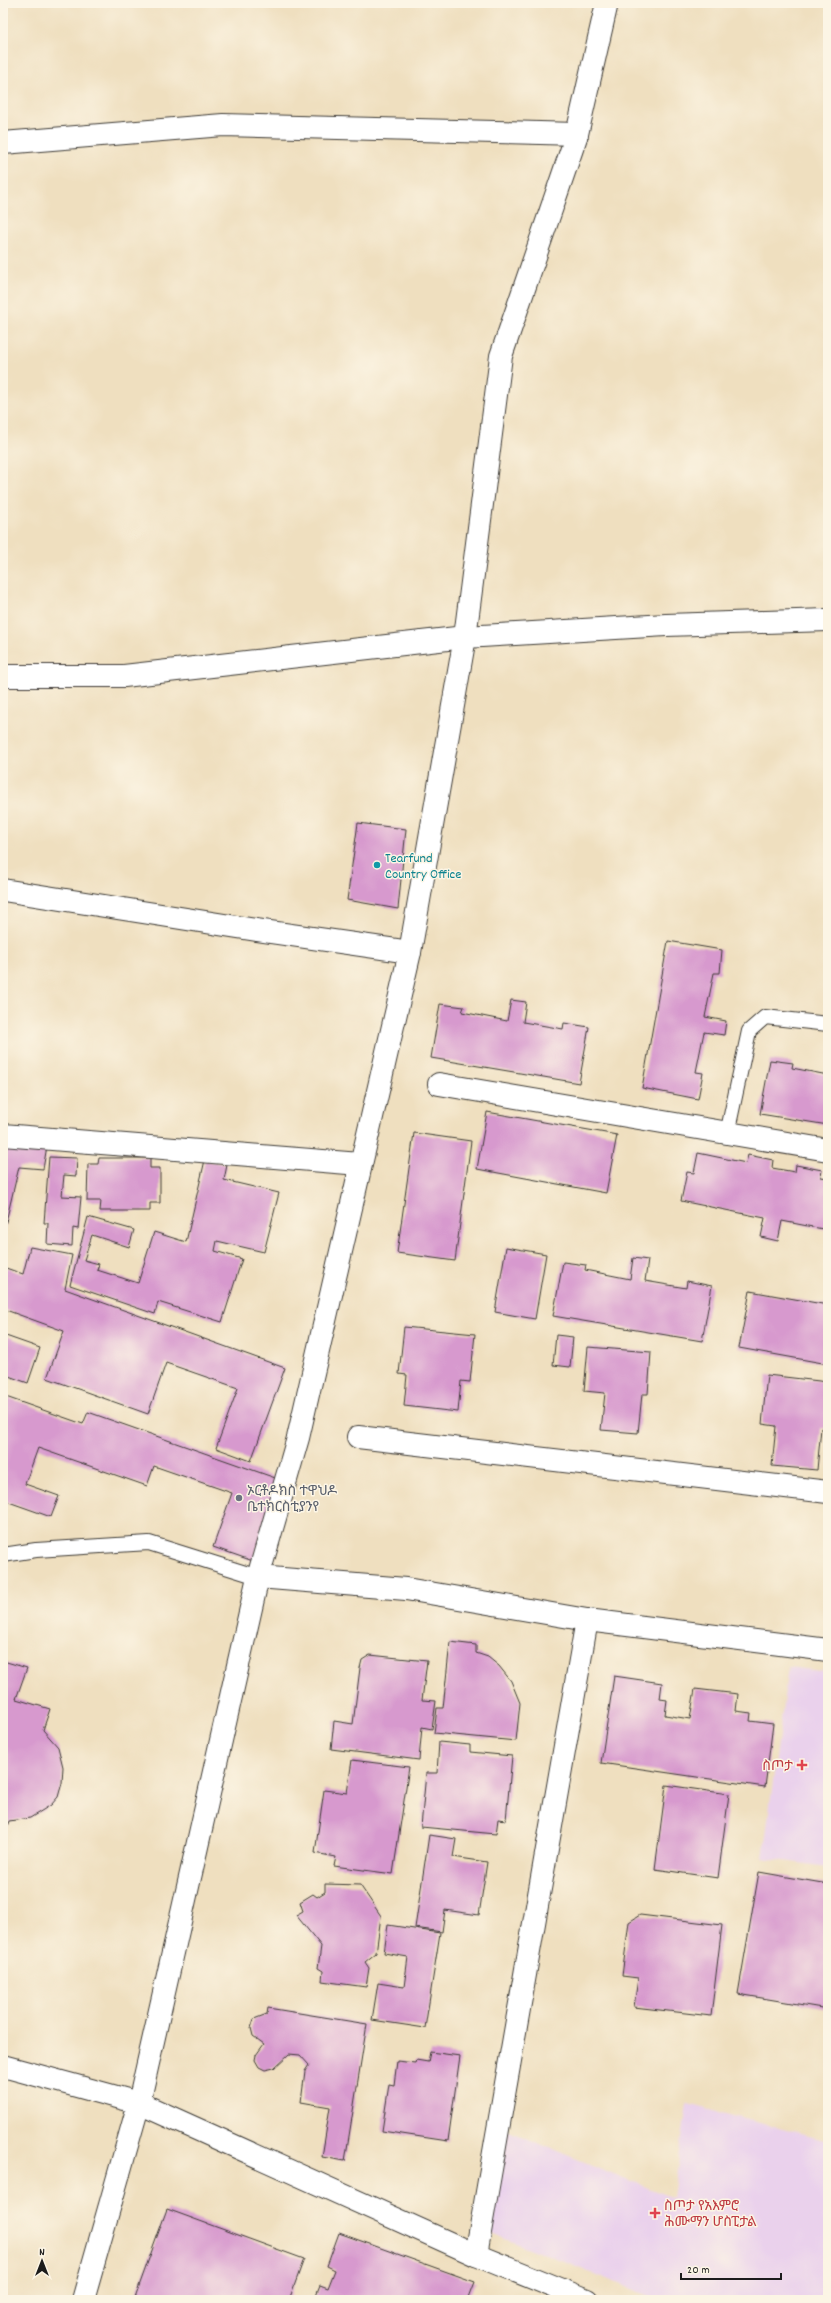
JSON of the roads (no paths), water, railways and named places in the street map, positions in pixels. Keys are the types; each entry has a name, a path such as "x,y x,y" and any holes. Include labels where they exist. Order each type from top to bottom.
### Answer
{"street":[{"path":"83,2300 139,2103 258,1577 298,1438 410,952 465,637 501,356 577,134 607,3"},
{"path":"3,143 223,125 577,134"},
{"path":"3,676 124,676 465,637 666,625 828,620"},
{"path":"3,890 250,929 410,952"},
{"path":"439,1084 828,1150"},
{"path":"3,1135 360,1164"},
{"path":"358,1437 828,1492"},
{"path":"258,1577 406,1589 587,1620 828,1650"},
{"path":"476,2255 587,1620"},
{"path":"3,2066 139,2103 476,2255 587,2300"}],"lane":[{"path":"727,1134 749,1031 765,1017 828,1024"},
{"path":"3,1555 36,1550 149,1543 258,1577"}],"place":[{"name":"Tearfund Country Office","path":"377,865"},
{"name":"ኦርቶዶክስ ተዋህዶ ቤተክርስቲያንየ","path":"239,1498"},
{"name":"ስጦታ","path":"802,1765"},
{"name":"ስጦታ የአእምሮ ሕሙማን ሆስፒታል","path":"655,2213"}]}
